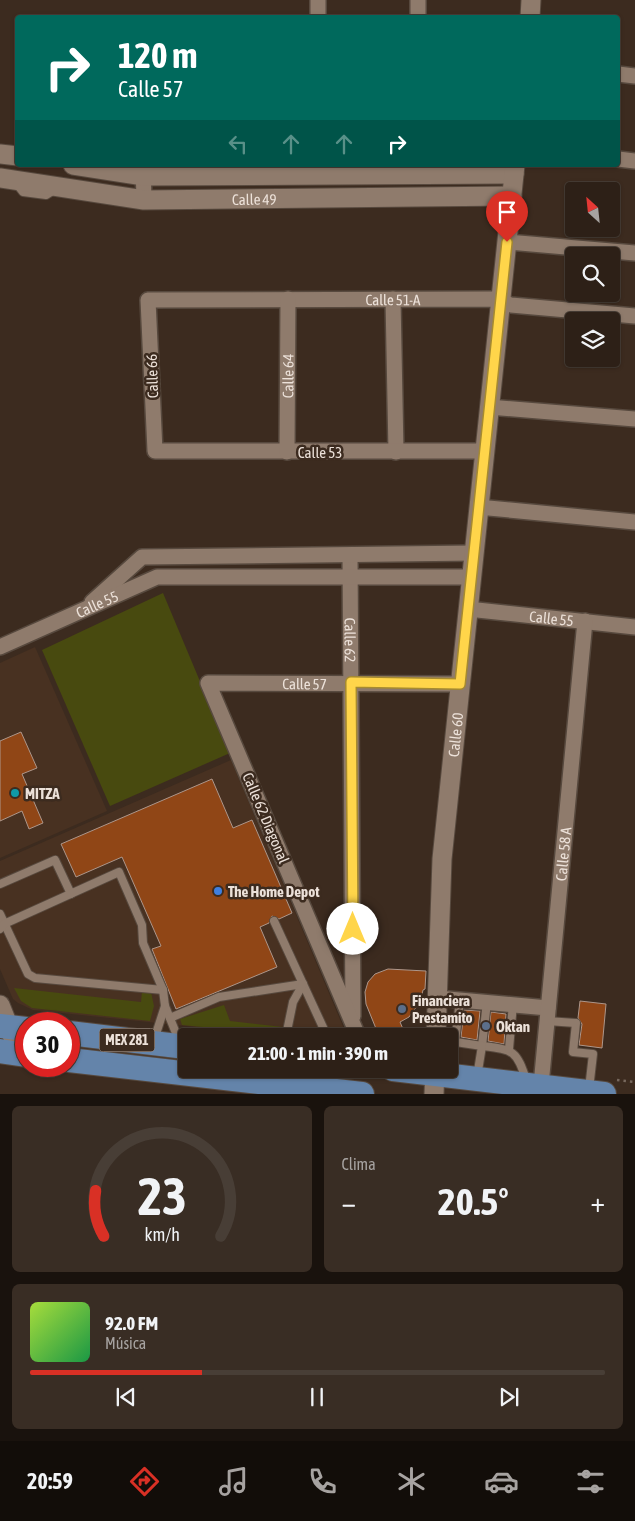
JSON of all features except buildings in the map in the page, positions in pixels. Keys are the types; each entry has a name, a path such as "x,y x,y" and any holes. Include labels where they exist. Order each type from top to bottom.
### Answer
{"main road":[{"name":"MEX 281","path":"80,1034 178,1046"},
{"name":"MEX 281","path":"80,1062 250,1087 362,1094"},
{"path":"434,1079 477,1078 596,1093"}],"street":[{"path":"318,0 318,15"},
{"path":"418,0 418,15"},
{"path":"530,15 531,0"},
{"path":"620,74 635,76"},
{"path":"0,154 15,156"},
{"path":"620,159 635,162"},
{"name":"Calle 49","path":"97,167 144,171 341,175 515,169"},
{"name":"Calle 60","path":"436,1028 442,859 515,169"},
{"path":"144,171 144,200"},
{"path":"341,175 341,198"},
{"name":"Calle 49","path":"7,179 144,200 512,196"},
{"path":"507,242 635,253"},
{"name":"Calle 51-A","path":"148,300 493,298 510,305 635,316"},
{"name":"Calle 64","path":"287,452 288,299"},
{"path":"392,299 396,452"},
{"name":"Calle 66","path":"148,300 155,451"},
{"path":"489,407 635,419"},
{"name":"Calle 53","path":"155,451 484,451"},
{"path":"478,507 635,522"},
{"name":"Calle 55","path":"78,614 142,557 474,553"},
{"name":"Calle 62","path":"350,555 356,1028"},
{"name":"Calle 55","path":"78,614 157,577 471,577"},
{"name":"Calle 55","path":"468,609 635,627"},
{"path":"0,647 78,614"},
{"name":"Calle 58 A","path":"534,1085 548,1014 585,621"},
{"name":"Calle 57","path":"208,683 351,682 460,684"},
{"name":"Calle 62 Diagonal","path":"208,683 355,1028"},
{"path":"437,998 513,1004 548,1014"},
{"path":"0,1005 12,1027 9,1054"}],"lane":[{"path":"0,884 56,860 71,894"},
{"path":"1,926 119,872 142,925 143,943 163,990 165,1006 178,1035"},
{"path":"0,914 1,926 28,974 35,978 163,990"},
{"path":"274,921 322,1028"},
{"path":"170,1018 219,997 303,984"},
{"path":"288,1028 293,1002 303,984"},
{"path":"455,1028 460,1000"},
{"path":"477,1078 487,1002"},
{"path":"509,1049 513,1004"},
{"path":"153,1043 165,1006"},
{"path":"548,1014 576,1024 573,1052 593,1054 596,1093"},
{"path":"458,1043 509,1049 517,1056 534,1085"}],"shaded area":[{"path":"163,593 230,753 110,806 42,650"},
{"name":"MITZA","path":"35,647 107,811 0,858 0,663"},
{"name":"The Home Depot","path":"231,760 344,1028 205,1028 80,1015 80,1012 33,1010 18,1003 13,999 0,969 0,861"},
{"path":"14,988 141,1002 142,991 151,992 154,1006 150,1021 32,1008 21,1001"},
{"path":"224,1005 230,1021 283,1027 213,1028 182,1025 180,1019"}],"place":[{"name":"MITZA","path":"15,793"},
{"name":"The Home Depot","path":"218,891"},
{"name":"Financiera Prestamito","path":"402,1009"},
{"name":"Oktan","path":"486,1026"}],"route":[{"path":"353,929 351,682 460,684 507,242"}]}
